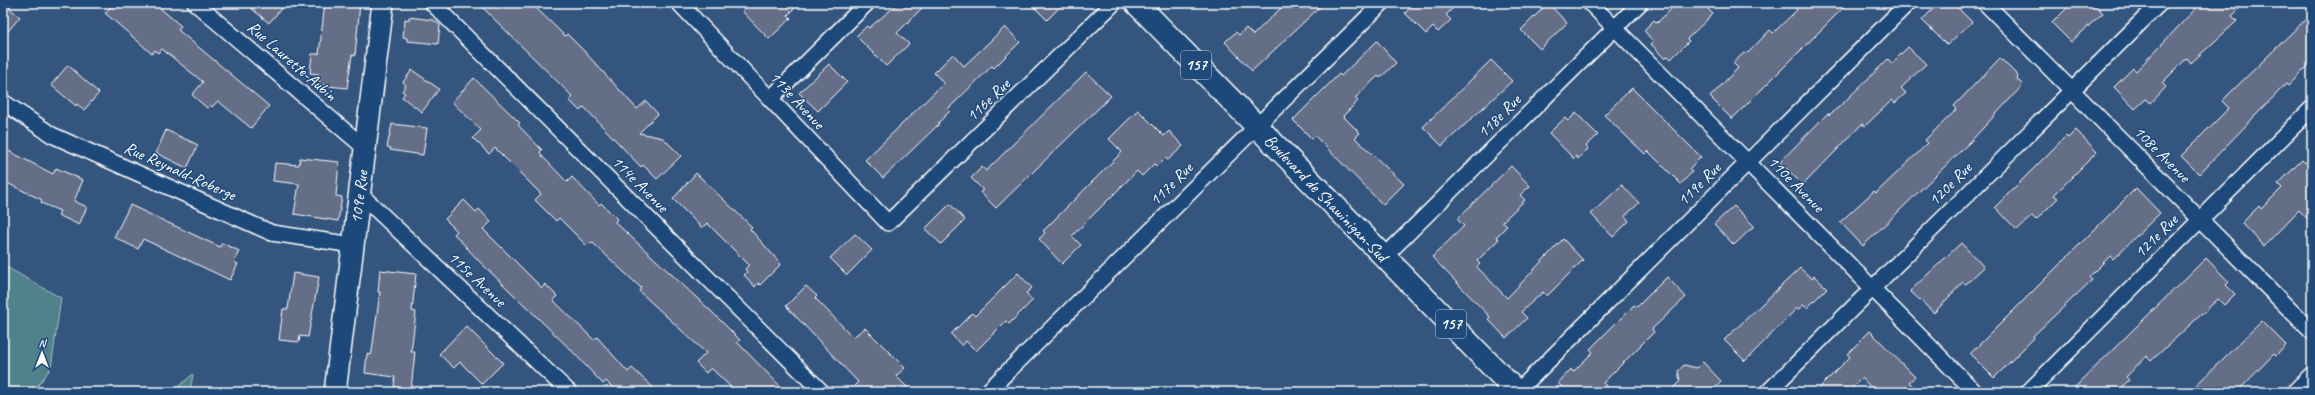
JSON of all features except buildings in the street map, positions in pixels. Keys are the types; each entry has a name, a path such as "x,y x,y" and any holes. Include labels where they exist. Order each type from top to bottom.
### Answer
{"main road":[{"name":"Boulevard de Shawinigan-Sud","path":"1136,3 1517,392"}],"street":[{"name":"Rue Laurette-Aubin","path":"195,3 365,148"},
{"name":"109e Rue","path":"335,392 383,3"},
{"name":"114e Avenue","path":"432,3 822,392"},
{"name":"113e Avenue","path":"679,3 888,223"},
{"path":"770,99 867,3"},
{"name":"116e Rue","path":"888,223 1114,3"},
{"name":"117e Rue","path":"987,392 1382,3"},
{"name":"110e Avenue","path":"1590,3 1975,392"},
{"name":"118e Rue","path":"1384,256 1640,3"},
{"name":"119e Rue","path":"1517,392 1908,3"},
{"name":"108e Avenue","path":"1985,3 2312,332"},
{"name":"120e Rue","path":"1768,392 2160,3"},
{"name":"Rue Reynald-Roberge","path":"3,102 52,135 272,233 353,245"},
{"name":"121e Rue","path":"2028,392 2312,108"},
{"name":"115e Avenue","path":"359,193 569,392"},
{"path":"2294,392 2312,374"}],"green space":[{"path":"3,265 61,298 51,368 33,392 3,392"},
{"path":"193,374 190,392 172,392"}]}
